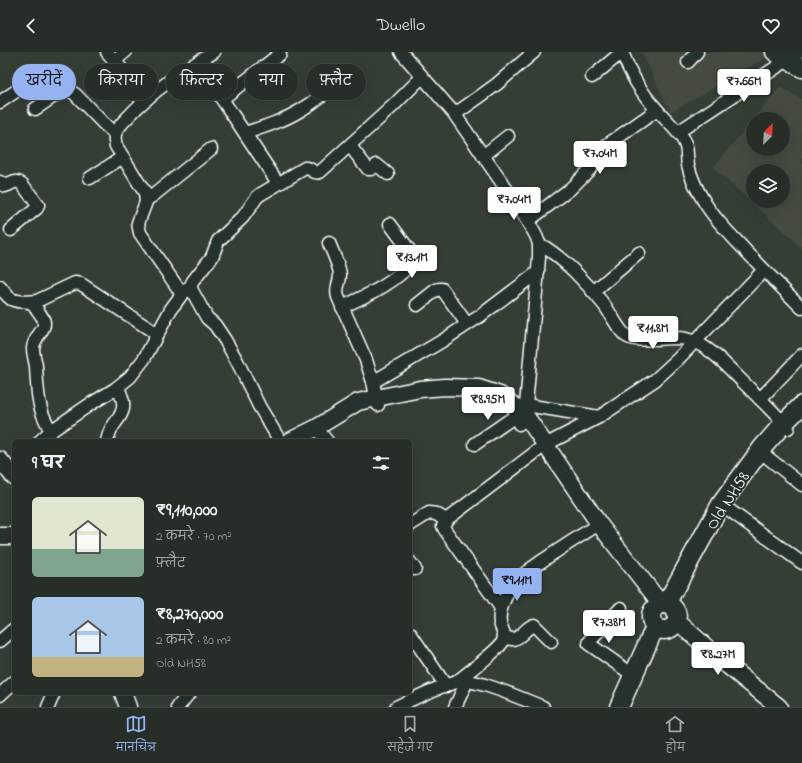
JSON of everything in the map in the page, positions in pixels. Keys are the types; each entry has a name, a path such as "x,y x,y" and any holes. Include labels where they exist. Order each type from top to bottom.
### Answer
{"main road":[{"path":"302,439 319,436 358,402 377,401 420,388 479,388 500,396 521,415 541,448 595,526 665,616 717,668 766,707"},
{"name":"Old NH58","path":"725,507 767,457 802,405"},
{"name":"Old NH58","path":"619,707 633,675 725,507 762,448 786,427 802,417"},
{"path":"665,616 780,707"},
{"name":"Old NH58","path":"628,707 665,616"},
{"path":"124,695 128,707"}],"street":[{"path":"118,64 111,56 125,52"},
{"path":"158,90 177,75 214,52"},
{"path":"401,52 455,114 528,221 539,244 538,272 521,415"},
{"path":"455,114 482,95 521,56 534,52"},
{"path":"592,77 622,52 634,80 641,91 678,132 687,147 688,162 691,174 706,205 730,235 802,308"},
{"path":"688,62 697,52"},
{"path":"237,87 280,54"},
{"path":"678,132 793,57"},
{"path":"42,439 51,431 88,405 118,387 130,377 144,359 171,309 212,256 218,241 243,217 257,197 278,183 308,167 315,173 320,172 350,146 422,77"},
{"path":"35,110 63,90 67,89 75,94 102,123 115,134"},
{"path":"0,102 12,94"},
{"path":"145,100 121,124 115,134 114,140 116,146 145,194 146,202 138,223 140,233 207,318 215,325 237,361 259,406 279,439"},
{"path":"223,100 278,183"},
{"path":"245,133 288,117 316,100"},
{"path":"528,221 570,189 589,170 599,154 607,145 657,110"},
{"path":"483,156 508,136"},
{"path":"350,146 368,169 371,169 377,165 388,174"},
{"path":"146,198 155,194 211,149"},
{"path":"90,178 123,157"},
{"path":"0,182 5,186 14,182 19,182 38,204 36,208 11,230"},
{"path":"342,307 375,292 390,282 414,260 413,255 390,224"},
{"path":"329,244 340,272 340,280 336,293 366,360 374,382 377,401"},
{"path":"539,244 548,248 558,256 593,292 627,337 638,339 677,337 695,342 720,360 786,427"},
{"path":"593,292 639,253"},
{"path":"502,608 445,530 443,526 446,520 541,448 599,417 655,380 695,342 764,270"},
{"path":"374,382 442,341 538,272"},
{"path":"0,287 12,299 23,302 31,302 37,301 69,285 75,283 81,284 157,334"},
{"path":"417,305 436,290 442,289 467,324"},
{"path":"31,302 44,320 43,328 35,340 33,347 39,401 42,414 51,431"},
{"path":"760,399 802,355"},
{"path":"107,439 111,429 120,416 123,406 118,387"},
{"path":"475,444 521,415 599,417"},
{"path":"767,457 802,485"},
{"path":"725,507 802,563"},
{"path":"412,523 429,513 436,514 446,520"},
{"path":"396,707 446,686 463,681 503,642 504,632 500,622 502,608 504,600 513,585 521,577 557,551 595,526"},
{"path":"621,608 590,641 589,644 633,675"},
{"path":"504,638 517,638 529,626 534,625 551,642"},
{"path":"0,641 12,631"},
{"path":"412,636 446,686"},
{"path":"455,707 463,681"},
{"path":"463,681 500,690 543,707"},
{"path":"0,695 12,684"},
{"path":"48,707 53,695"},
{"path":"178,707 187,695"}],"shaded area":[{"path":"641,52 768,52 772,54 671,112"},
{"path":"780,87 802,100 802,248 758,208 790,208 790,164 746,164 746,198 713,168 746,128 746,156 790,156 790,112 759,112"}]}
